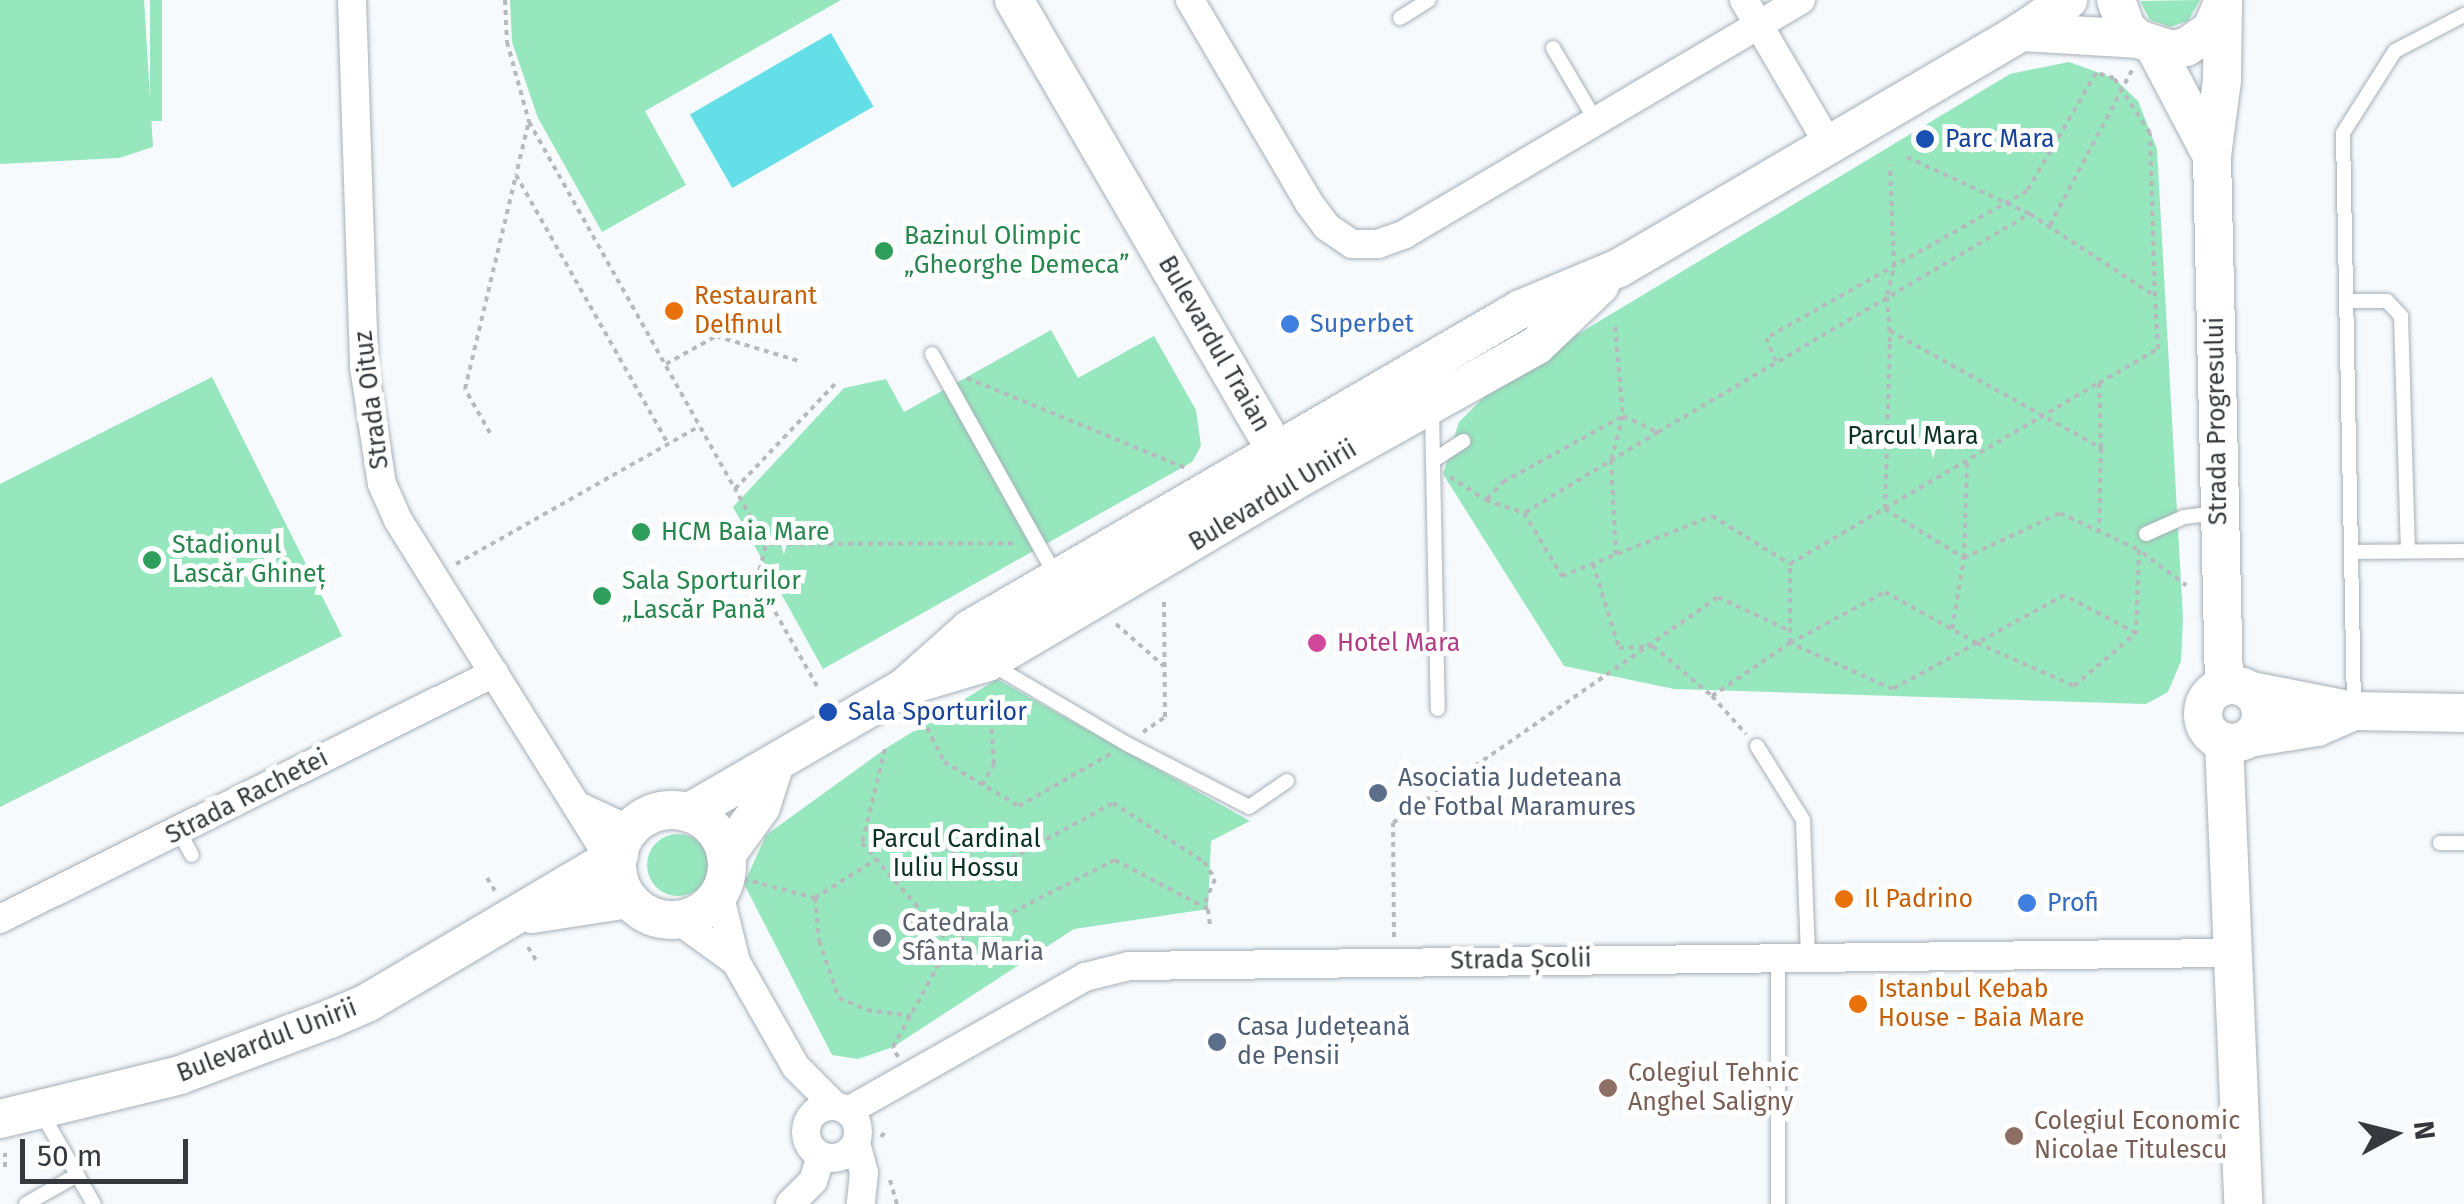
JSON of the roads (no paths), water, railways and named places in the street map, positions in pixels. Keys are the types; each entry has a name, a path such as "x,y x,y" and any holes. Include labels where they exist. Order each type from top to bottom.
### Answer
{"main road":[{"name":"Bulevardul Traian","path":"1014,0 1285,467"},
{"name":"Bulevardul Unirii","path":"905,687 989,678 1448,353 1521,309 1619,268 2021,32 2068,0"},
{"path":"2116,0 2126,28 2143,50"},
{"path":"2021,32 2143,50 2171,50 2200,40 2212,30 2223,2"},
{"name":"Strada Progresului","path":"2223,2 2222,80 2212,156 2218,513 2237,688 2261,715 2236,740 2230,952 2238,1031 2243,1204"},
{"name":"Strada Progresului","path":"2143,50 2203,131 2212,156"},
{"name":"Bulevardul Unirii","path":"688,813 905,687 970,629 1058,578 1285,467 1432,404 1537,345 1619,268"},
{"path":"2237,688 2354,711 2464,712"},
{"name":"Strada Progresului","path":"2236,740 2209,732 2203,714 2208,696 2237,688"},
{"path":"2236,740 2318,727 2354,711"},
{"path":"729,875 712,828 688,813 656,812 621,863 651,916 678,920 697,914 729,875 761,807 775,763"},
{"name":"Bulevardul Unirii","path":"3,1136 41,1111 180,1075 367,1002 621,863"}],"street":[{"name":"Strada Oituz","path":"352,0 364,367 373,446 398,520 576,805 621,863"},
{"path":"1190,0 1309,203 1327,227 1352,244 1378,244 1405,234 1801,0"},
{"path":"1744,0 1829,145"},
{"name":"Strada Rachetei","path":"0,919 186,843 494,673"},
{"path":"729,875 736,962"},
{"path":"678,920 736,962 796,1067 858,1126 856,1143 864,1173 860,1202"},
{"name":"Strada Școlii","path":"842,1108 1096,972 1159,964 2230,952"},
{"path":"796,1067 796,1090 806,1122 806,1138 860,1202"},
{"path":"806,1122 818,1109 842,1108"},
{"path":"825,1157 845,1155 856,1143"},
{"path":"790,1204 813,1181 825,1157"}],"lane":[{"path":"1400,18 1429,0"},
{"path":"2354,711 2343,132 2394,51 2464,14"},
{"path":"1553,48 1596,122"},
{"path":"2346,301 2387,301 2401,316 2408,552"},
{"path":"1438,709 1432,404 1435,376 1448,353"},
{"path":"935,360 1058,578"},
{"path":"1434,463 1463,441"},
{"path":"2146,534 2184,517 2218,513"},
{"path":"2351,552 2464,551"},
{"path":"989,678 1249,807 1287,781"},
{"path":"1757,746 1803,820 1808,957"},
{"path":"2440,843 2464,843"},
{"path":"1778,958 1778,1204"},
{"path":"41,1111 94,1204"},
{"path":"26,1204 77,1175"}],"water":[{"path":"831,33 874,107 732,188 690,114"}],"place":[{"name":"Parc Mara","path":"1925,139"},
{"name":"Bazinul Olimpic „Gheorghe Demeca”","path":"884,251"},
{"name":"Restaurant Delfinul","path":"674,311"},
{"name":"Superbet","path":"1290,324"},
{"name":"HCM Baia Mare","path":"641,532"},
{"name":"Stadionul Lascăr Ghineț","path":"152,560"},
{"name":"Sala Sporturilor „Lascăr Pană”","path":"602,596"},
{"name":"Hotel Mara","path":"1317,643"},
{"name":"Sala Sporturilor","path":"828,712"},
{"name":"Asociatia Judeteana de Fotbal Maramures","path":"1378,793"},
{"name":"Il Padrino","path":"1844,899"},
{"name":"Profi","path":"2027,903"},
{"name":"Catedrala Sfânta Maria","path":"882,938"},
{"name":"Istanbul Kebab House - Baia Mare","path":"1858,1004"},
{"name":"Casa Județeană de Pensii","path":"1217,1042"},
{"name":"Colegiul Tehnic Anghel Saligny","path":"1608,1088"},
{"name":"Colegiul Economic Nicolae Titulescu","path":"2014,1136"}],"park label":[{"name":"Parcul Mara","path":"1913,436"},
{"name":"Parcul Cardinal Iuliu Hossu","path":"956,854"}]}
